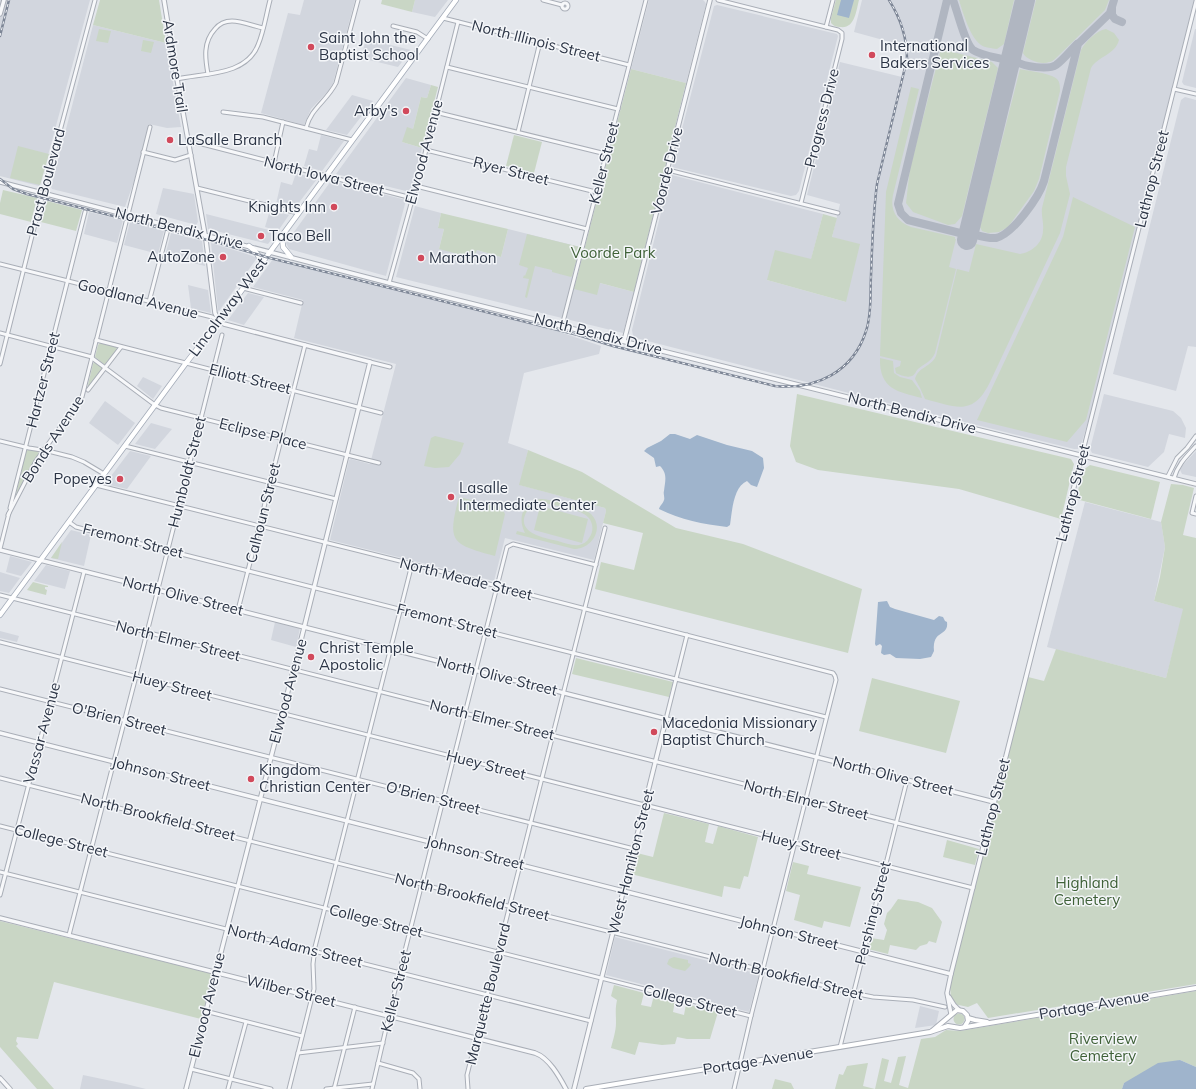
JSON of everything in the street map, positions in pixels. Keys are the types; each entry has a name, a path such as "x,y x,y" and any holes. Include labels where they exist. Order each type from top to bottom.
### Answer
{"main road":[{"name":"Lincolnway West","path":"0,615 456,0"},
{"path":"282,235 283,247 291,257"},
{"path":"249,246 256,252 260,258 261,264"},
{"name":"Portage Avenue","path":"965,1026 1196,988"},
{"path":"959,1010 965,1012 968,1018 965,1026 958,1028 953,1026 951,1022 951,1015 954,1011 959,1010"},
{"name":"Portage Avenue","path":"930,1032 951,1015"},
{"name":"Portage Avenue","path":"968,1018 991,1022"},
{"name":"Portage Avenue","path":"586,1089 930,1032 946,1026 953,1026"}],"street":[{"path":"0,14 4,0"},
{"name":"Prast Boulevard","path":"0,364 43,193 95,0"},
{"name":"Ardmore Trail","path":"164,0 176,79 205,234 215,313 219,321"},
{"path":"176,79 236,68 249,59 258,46 270,0"},
{"path":"306,128 313,111 331,92 336,84 358,0"},
{"path":"543,0 562,5"},
{"name":"Keller Street","path":"562,326 646,0"},
{"name":"Voorde Drive","path":"624,341 710,0"},
{"path":"718,0 826,27 833,0"},
{"name":"Lathrop Street","path":"951,1015 947,993 950,974 984,845 1196,1"},
{"name":"North Illinois Street","path":"443,18 629,65"},
{"path":"208,74 206,46 210,34 218,26 224,22 231,21 263,28"},
{"name":"Elwood Avenue","path":"389,282 426,150 458,22"},
{"path":"393,26 417,32 428,39"},
{"name":"Progress Drive","path":"801,203 842,40 842,33 839,30 826,27"},
{"path":"518,132 540,42"},
{"path":"447,67 618,109"},
{"path":"1174,89 1196,94"},
{"path":"223,112 283,122 352,140"},
{"path":"435,112 606,154"},
{"path":"274,163 283,122"},
{"name":"Bonds Avenue","path":"8,515 28,475 43,450 82,397 150,127"},
{"name":"North Iowa Street","path":"189,144 195,143 206,145 412,198"},
{"name":"Ryer Street","path":"426,150 596,192"},
{"path":"143,152 175,160 191,155"},
{"path":"668,170 838,213"},
{"name":"North Bendix Drive","path":"0,184 128,214 562,326 1196,484"},
{"path":"416,186 588,229"},
{"path":"197,188 298,213"},
{"name":"Hartzer Street","path":"0,549 85,212"},
{"path":"149,302 169,225"},
{"name":"Goodland Avenue","path":"0,264 212,317 224,324 390,367"},
{"path":"243,288 301,303"},
{"name":"Eclipse Place","path":"0,334 92,357 161,408 378,463"},
{"name":"Humboldt Street","path":"70,936 222,335"},
{"name":"Elliott Street","path":"96,340 381,413"},
{"name":"Calhoun Street","path":"238,610 305,345"},
{"name":"Bonds Avenue","path":"88,390 120,347"},
{"name":"Elwood Avenue","path":"186,1089 370,362"},
{"path":"1168,476 1177,458 1196,436"},
{"path":"0,441 78,459 104,474"},
{"path":"125,446 336,499"},
{"path":"1174,478 1178,467 1196,446"},
{"name":"North Meade Street","path":"96,485 179,507 412,564 828,671 833,673 836,680 826,717"},
{"path":"1196,496 1192,513 1196,514"},
{"name":"Fremont Street","path":"69,522 76,527 826,717"},
{"name":"Marquette Boulevard","path":"468,1089 467,1075 605,528"},
{"name":"Keller Street","path":"372,1089 507,547 513,544 596,565"},
{"name":"North Olive Street","path":"0,549 84,572 994,802"},
{"path":"289,1089 315,986 313,964 314,951 359,779 412,564"},
{"name":"Vassar Avenue","path":"0,895 39,743 63,658 84,572"},
{"name":"North Elmer Street","path":"0,595 984,845"},
{"name":"West Hamilton Street","path":"574,1089 688,635"},
{"name":"Huey Street","path":"0,642 973,888"},
{"name":"O'Brien Street","path":"0,689 634,849"},
{"path":"734,1089 762,970 826,717"},
{"name":"Johnson Street","path":"0,733 950,974"},
{"name":"North Brookfield Street","path":"0,778 853,993 873,997 908,999 945,1007"},
{"name":"Pershing Street","path":"840,1047 907,780"},
{"name":"College Street","path":"0,826 751,1016"},
{"name":"North Adams Street","path":"0,872 591,1021"},
{"name":"Wilber Street","path":"0,918 535,1052 547,1060 566,1089"},
{"name":"Lathrop Street","path":"948,985 949,998 959,1010"},
{"path":"334,1089 355,1007"},
{"path":"205,1011 302,1036"},
{"path":"228,1089 246,1022"},
{"path":"298,1053 383,1043"},
{"path":"378,1063 414,1073 419,1079 420,1089"},
{"path":"191,1069 271,1089"},
{"path":"0,1078 10,1089"},
{"path":"326,1089 373,1084"}],"shaded area":[{"path":"0,0 90,0 39,186 0,176"},
{"name":"Saint John the Baptist School","path":"304,0 355,0 333,83 329,90 311,109 304,125 261,113 288,13 300,15"},
{"path":"415,0 448,0 435,17 412,12"},
{"path":"649,0 703,0 706,4 686,83 631,69"},
{"path":"862,0 1194,0 1091,412 1081,445 1078,449 868,398 633,336 632,330 670,176 672,175 823,214 811,260 767,280 846,302 832,237 840,204 807,195 840,62 902,77 906,54 905,46 854,32"},
{"path":"717,5 837,34 838,36 799,191 796,195 791,196 672,167 714,6"},
{"path":"93,25 166,43 181,127 167,128 149,124 134,181 125,207 52,189 51,187"},
{"path":"1195,29 1196,88 1184,85 1182,82"},
{"path":"366,39 411,50 398,67 361,58"},
{"path":"406,78 431,85 427,98 421,97 413,129 402,142 422,148 410,192 336,174"},
{"path":"352,95 373,101 347,135 326,130"},
{"path":"1185,97 1196,100 1196,347 1188,346 1176,391 1113,374 1181,100"},
{"path":"321,135 344,141 322,171 304,166 309,149 317,151"},
{"path":"296,173 317,179 294,209 276,204 281,182 292,185"},
{"path":"331,181 406,200 386,276 289,249 286,243"},
{"path":"163,188 194,194 198,222 196,225 156,214"},
{"path":"415,206 441,213 438,227 444,229 439,249 477,250 501,257 508,229 580,247 573,276 634,292 623,333 396,277"},
{"path":"270,210 289,215 278,231 265,227"},
{"path":"89,212 123,220 117,243 84,234"},
{"path":"206,214 277,232 268,244 208,229"},
{"path":"130,222 164,231 158,254 124,245"},
{"path":"171,233 202,241 205,266 165,256"},
{"path":"211,243 257,258 219,311 218,310"},
{"path":"273,259 554,330 601,346 599,354 524,373 508,443 528,450 520,485 605,508 606,511 594,560 505,538 494,581 330,540 349,460 351,459 370,464 396,364 294,338 303,300 253,287"},
{"path":"188,285 208,290 211,313 191,308"},
{"path":"248,293 264,297 244,325 228,320"},
{"path":"143,377 162,386 153,399 137,386"},
{"path":"1104,394 1173,411 1181,418 1186,428 1185,438 1169,434 1164,452 1148,467 1092,453 1090,449"},
{"path":"105,401 135,423 118,445 89,423"},
{"path":"151,423 172,429 155,449 135,444"},
{"path":"130,451 151,456 127,489 105,484"},
{"path":"1196,451 1196,477 1182,474 1180,470 1182,466"},
{"path":"1085,502 1161,522 1165,547 1154,601 1184,609 1166,678 1047,647"},
{"path":"71,530 91,535 84,566 51,558"},
{"path":"10,556 32,562 21,576 6,572"},
{"path":"46,565 70,571 65,589 34,581"},
{"path":"0,572 20,578 9,593 0,591"},
{"path":"275,622 300,628 296,647 271,640"},
{"path":"0,631 19,636 17,642 0,638"},
{"path":"615,937 759,974 749,1012 606,975"},
{"path":"920,1006 939,1011 936,1025 915,1028"},
{"path":"83,1075 126,1084 146,1089 80,1089"}],"green space":[{"path":"100,0 159,0 166,43 93,25"},
{"path":"382,0 415,0 412,12 381,4"},
{"path":"836,0 859,0 856,14 852,22 845,27 836,27 831,23"},
{"path":"959,0 1014,0 1004,44 997,49 984,47 981,45 973,36 967,24"},
{"path":"1036,0 1109,0 1105,10 1055,59 1051,62 1042,63 1027,58 1023,53"},
{"path":"99,29 111,31 108,43 96,41"},
{"path":"1106,29 1114,33 1119,40 1114,49 1091,68 1066,167 1066,176 1070,194 1060,233 990,382 984,393 977,401 963,407 946,405 925,399 915,379 919,372 931,363 936,356 957,269 969,272 976,244 1020,254 1033,249 1039,243 1043,235 1042,208 1081,50 1092,37"},
{"path":"143,40 154,42 151,53 141,51"},
{"path":"941,49 992,62 998,68 962,216 955,224 948,225 913,212 906,203 910,168"},
{"name":"Voorde Park","path":"631,69 686,83 634,292 600,283 597,295 574,289"},
{"path":"1020,69 1054,77 1059,82 1060,91 1039,179 1034,191 1008,227 999,232 988,233 982,231 980,227"},
{"path":"431,85 438,87 422,148 402,142 407,127 413,129 421,97 427,98"},
{"path":"911,87 919,89 893,195 893,210 901,222 906,225 955,237 956,239 949,267 956,269 935,353 932,358 918,369 914,375 908,377 896,373 895,368 900,366 901,361 880,356 886,192"},
{"path":"514,135 542,142 534,173 506,166"},
{"path":"18,146 49,154 40,185 10,178"},
{"path":"3,190 37,198 31,222 0,214 0,203"},
{"path":"1073,197 1135,227 1086,420 1067,442 977,420 1063,237"},
{"path":"47,201 82,210 76,231 41,222"},
{"path":"441,213 508,229 501,257 477,250 473,258 439,249 444,229 438,228"},
{"path":"823,214 837,218 832,237 860,244 846,302 767,280 775,250 811,259"},
{"path":"527,234 580,247 571,277 535,266 527,298 525,297 529,279 523,278 528,268 519,265"},
{"path":"100,343 116,347 117,349 105,365 95,357 98,345"},
{"path":"880,358 893,361 894,373 900,377 912,380 920,391 922,398 898,391 887,383 883,376"},
{"path":"94,362 102,367 102,369 87,389 93,364"},
{"path":"797,394 1071,459 1074,464 1061,519 959,489 818,470 796,462 790,446"},
{"path":"435,436 464,443 460,454 449,467 435,468 424,466 431,438"},
{"path":"528,450 582,472 676,528 743,544 862,589 848,653 595,589 601,562 634,570 643,533 603,523 606,511 605,508 519,485"},
{"path":"26,451 38,451 39,454 18,493 16,494"},
{"path":"1090,465 1160,482 1151,519 1076,499 1083,470"},
{"name":"Highland Cemetery","path":"1171,484 1194,488 1183,535 1196,538 1196,984 988,1018 977,1003 968,1007 954,1004 951,998 950,986 1028,677 1044,681 1056,649 1166,678 1183,609 1154,601 1165,547 1161,522"},
{"path":"459,497 501,507 505,514 495,556 469,548 461,544 456,539 453,524"},
{"path":"540,499 551,500 587,511 591,514 597,525 597,531 591,542 586,546 574,549 516,534 517,531 525,533 522,522 523,512 529,503","holes":["543,503 576,510 587,516 592,525 592,532 587,541 579,545 571,545 539,536 528,529 525,525 524,518 527,511 532,506"]},
{"path":"540,506 588,519 582,543 534,530"},
{"path":"62,542 58,559 51,558"},
{"path":"33,582 48,586 45,587 47,590 46,595 27,590"},
{"path":"576,658 673,682 669,697 572,674"},
{"path":"872,678 960,701 946,753 859,731"},
{"path":"664,813 709,824 705,842 713,844 718,826 758,837 748,877 744,876 740,889 724,886 722,897 631,874 637,853 653,857"},
{"path":"947,840 979,849 975,865 943,857"},
{"path":"793,862 809,866 807,874 861,887 850,927 824,921 822,928 794,920 800,895 786,891"},
{"path":"898,899 918,902 932,908 942,922 936,943 929,941 927,944 920,946 916,950 890,945 888,954 868,949 871,938 884,940 887,930 884,924 887,913"},
{"path":"0,921 213,974 201,1019 54,982 38,1039 17,1037 16,1041 18,1044 16,1046 54,1089 37,1089 0,1047"},
{"path":"674,957 688,960 688,963 691,964 685,971 673,968 667,964 669,959"},
{"path":"614,985 644,993 641,1005 651,1007 654,995 675,1001 673,1012 684,1015 686,1004 718,1012 710,1039 687,1039 677,1037 675,1044 662,1045 639,1042 635,1055 611,1048 616,1026 617,1000 611,996"},
{"name":"Riverview Cemetery","path":"1196,991 1196,1067 1180,1060 1124,1083 1122,1089 875,1089 882,1058 889,1060 884,1081 891,1083 898,1057 906,1056 899,1085 908,1088 921,1039 935,1037 946,1030 960,1031"},
{"path":"959,1013 963,1015 965,1019 963,1023 959,1025 955,1023 953,1019 955,1015"},
{"path":"868,1063 863,1086 875,1089 835,1089 839,1074 843,1075 847,1066"},
{"path":"775,1079 791,1083 794,1089 772,1089"}],"water":[{"path":"841,0 854,0 849,18 837,15"},
{"path":"670,434 675,434 690,439 697,435 727,445 752,451 763,458 764,468 757,487 751,485 747,481 742,484 736,494 730,525 727,527 692,521 659,509 664,499 665,475 660,466 656,467 654,458 644,451"},
{"path":"887,601 890,607 895,609 934,620 939,616 943,617 947,622 946,630 935,639 934,651 931,657 920,659 896,658 890,654 884,655 881,653 882,646 880,644 876,646 875,644 878,602"},
{"path":"1180,1060 1196,1067 1196,1089 1122,1089 1124,1083 1158,1063"}],"taxiway":[{"path":"947,0 898,204 901,213 908,220 968,235"},
{"path":"953,0 964,34 973,50 983,55 1003,59 1008,56 1013,49"},
{"path":"968,233 993,238 1003,235 1010,230 1024,214 1037,196 1044,181 1078,44 1110,13 1114,0"},
{"path":"1112,8 1112,15 1115,19 1122,22"},
{"path":"1013,49 1015,60 1019,63 1042,68 1053,67 1056,65 1077,44"}],"runway":[{"path":"967,240 1025,0"}],"railway":[{"path":"0,36 9,0"},
{"path":"0,179 13,189 27,194 219,243 266,257 578,335 613,346 775,386 805,385 831,375 842,367 852,357 860,345 868,324 877,184 907,59 906,43 902,28 897,14 889,0"}],"place":[{"name":"Saint John the Baptist School","path":"311,47"},
{"name":"International Bakers Services","path":"872,55"},
{"name":"Arby's","path":"406,111"},
{"name":"LaSalle Branch","path":"170,140"},
{"name":"Knights Inn","path":"334,207"},
{"name":"Taco Bell","path":"261,236"},
{"name":"AutoZone","path":"223,257"},
{"name":"Marathon","path":"421,258"},
{"name":"Popeyes","path":"120,479"},
{"name":"Lasalle Intermediate Center","path":"451,497"},
{"name":"Christ Temple Apostolic","path":"311,657"},
{"name":"Macedonia Missionary Baptist Church","path":"654,732"},
{"name":"Kingdom Christian Center","path":"251,779"}]}
